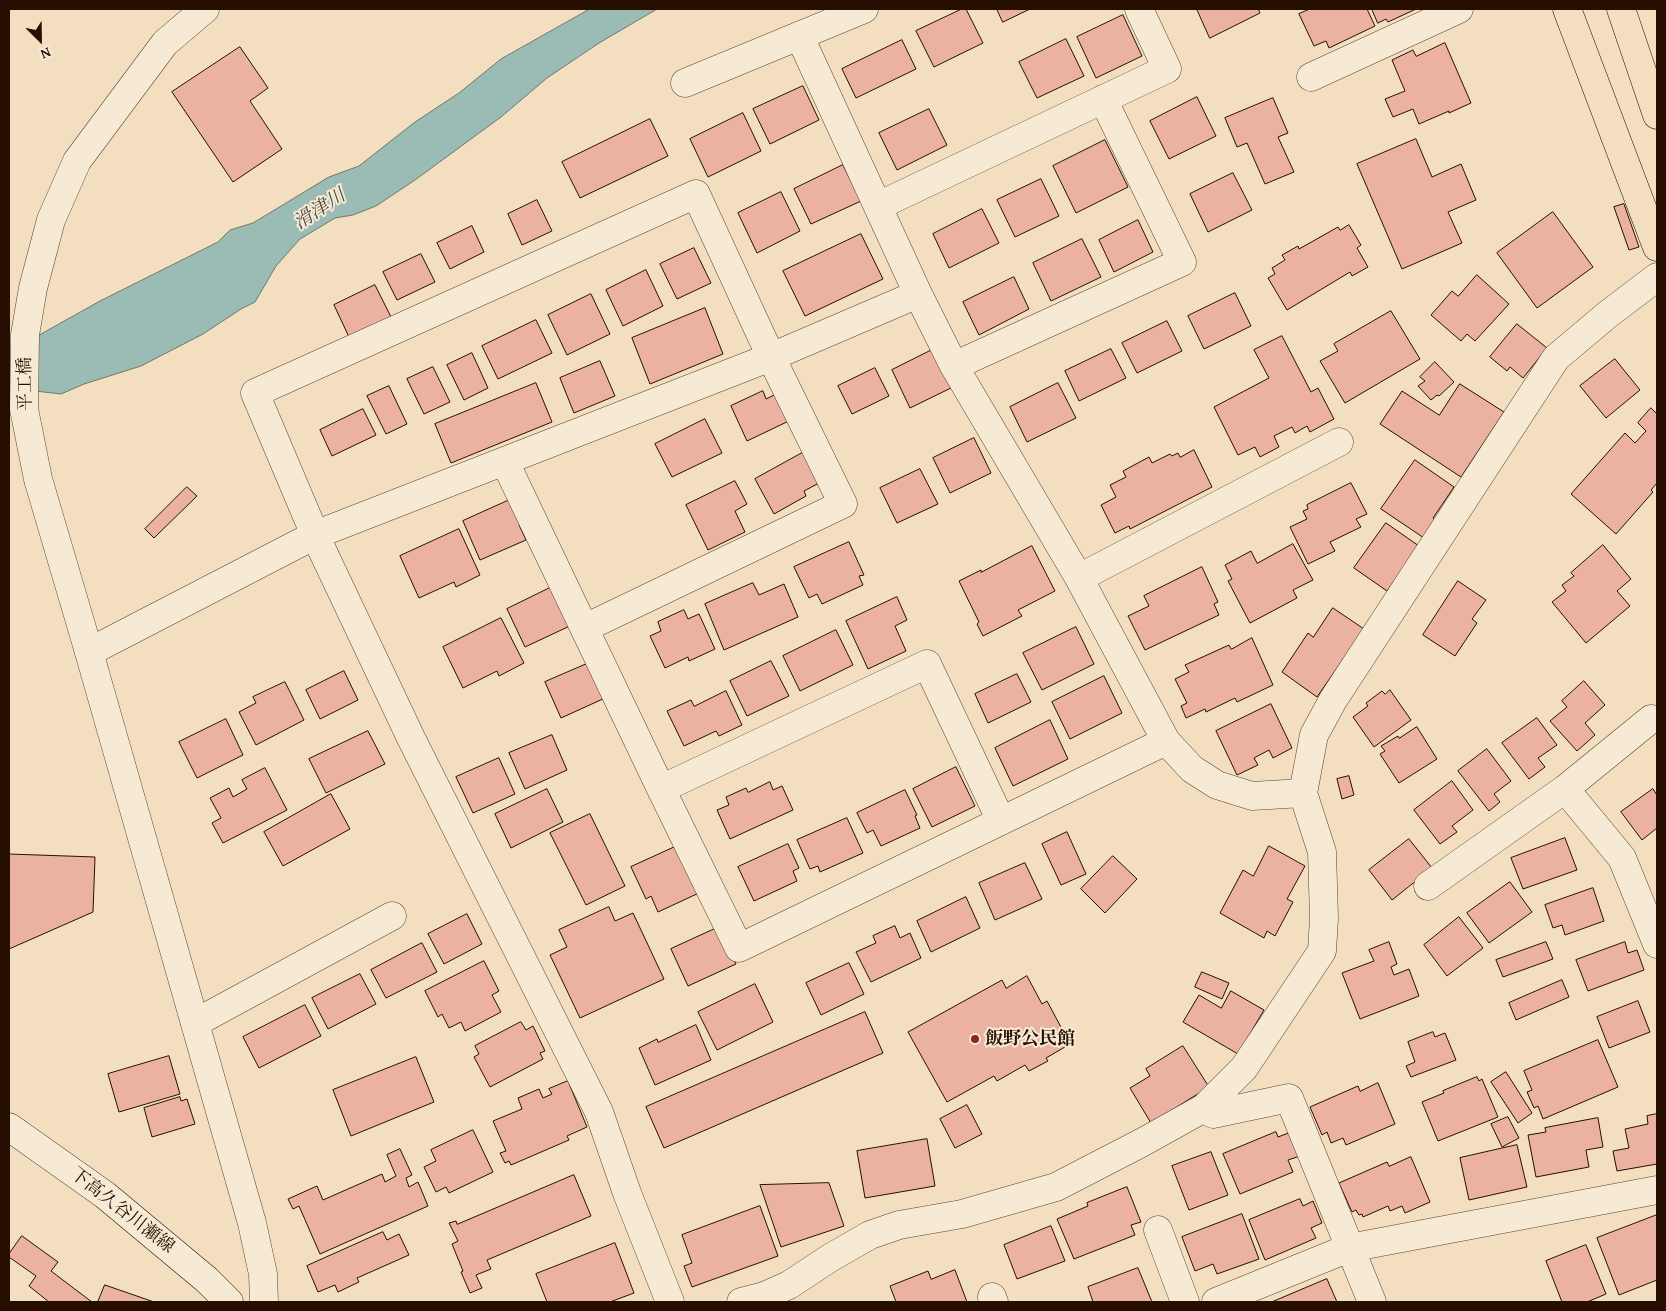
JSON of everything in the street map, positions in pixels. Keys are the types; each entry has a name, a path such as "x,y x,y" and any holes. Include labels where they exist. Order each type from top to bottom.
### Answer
{"main road":[{"path":"1567,9 1657,247"},
{"path":"1621,9 1657,115"}],"street":[{"name":"平工橋","path":"205,9 166,43 77,161 51,220 33,288 25,335 24,409 38,479 90,652 252,1223 263,1274 264,1302"},
{"path":"685,83 864,9"},
{"path":"878,206 1167,70 1139,9"},
{"path":"1311,77 1459,9"},
{"path":"800,37 918,294 954,366 1079,578 1166,741 1192,769 1216,785 1252,796 1303,793"},
{"path":"954,366 1182,262 1103,99"},
{"path":"584,628 842,504 771,358 696,194 255,393 315,535 411,738 598,1112 627,1193 670,1302"},
{"path":"741,1302 764,1296 789,1285 830,1258 877,1233 899,1225 962,1214 1056,1186 1143,1142 1204,1108 1244,1068 1322,952 1324,918 1322,852 1303,793 1314,735 1333,700 1556,358 1607,315 1657,277"},
{"path":"90,652 315,535 771,358 918,294"},
{"path":"1079,578 1339,442"},
{"path":"505,462 738,948 1166,741"},
{"path":"661,789 927,664 1001,821"},
{"path":"1428,886 1565,789 1651,719"},
{"path":"1565,789 1622,858 1657,944"},
{"path":"195,1024 392,916"},
{"path":"1204,1108 1213,1114 1289,1098 1372,1302"},
{"name":"下高久谷川瀬線","path":"9,1127 105,1195 207,1280 229,1302"},
{"path":"1216,1302 1349,1248 1657,1190"},
{"path":"1158,1230 1185,1302"}],"water":[{"name":"滑津川","path":"590,9 657,9 599,43 547,78 501,117 376,206 353,215 335,218 300,239 276,266 255,302 203,334 141,366 84,384 61,394 9,388 9,350 16,348 100,301 218,242 230,230 253,223 329,177 359,166 415,122 459,93 501,59"}],"building":[{"path":"962,9 966,9 983,43 934,67 916,31"},
{"path":"997,9 1030,9 1003,22"},
{"path":"1197,9 1258,9 1260,13 1210,38"},
{"path":"1310,9 1367,9 1375,26 1329,48 1326,41 1314,46 1299,14"},
{"path":"1372,9 1416,9 1388,22 1386,19 1378,23"},
{"path":"1123,15 1142,56 1096,78 1077,37"},
{"path":"1066,39 1084,76 1037,98 1019,62"},
{"path":"902,40 916,69 856,98 842,69"},
{"path":"1445,43 1471,103 1419,124 1413,109 1393,117 1385,99 1405,91 1392,60 1413,50 1416,56"},
{"path":"240,47 268,88 250,101 282,149 233,182 172,92"},
{"path":"803,86 819,120 770,144 753,109"},
{"path":"1197,97 1216,136 1169,159 1150,121"},
{"path":"1273,98 1288,133 1278,137 1294,172 1265,184 1247,143 1237,147 1225,118"},
{"path":"929,109 947,145 897,170 879,133"},
{"path":"743,113 761,151 708,177 690,139"},
{"path":"650,119 668,156 580,198 562,162"},
{"path":"1416,139 1432,177 1461,164 1476,200 1448,212 1462,243 1402,269 1357,164"},
{"path":"1105,140 1128,187 1076,213 1053,166"},
{"path":"843,165 861,201 811,224 794,189"},
{"path":"1233,173 1252,210 1208,232 1190,194"},
{"path":"1041,179 1059,216 1015,237 997,200"},
{"path":"781,192 800,231 757,253 738,213"},
{"path":"537,200 552,231 522,245 508,214"},
{"path":"1624,204 1639,247 1629,250 1614,207"},
{"path":"982,209 999,243 949,268 933,234"},
{"path":"1553,212 1593,267 1537,308 1497,253"},
{"path":"1138,220 1153,252 1114,272 1099,240"},
{"path":"1349,225 1361,245 1357,248 1368,267 1352,276 1350,272 1287,310 1268,278 1275,274 1272,268 1285,260 1282,255 1298,246 1299,249 1338,227 1340,230"},
{"path":"472,226 484,252 450,269 437,243"},
{"path":"861,234 883,279 805,316 783,271"},
{"path":"1082,239 1101,277 1051,301 1033,263"},
{"path":"694,248 711,283 677,299 660,264"},
{"path":"421,254 435,282 397,300 383,272"},
{"path":"646,270 663,306 623,326 606,290"},
{"path":"1477,275 1509,304 1475,341 1467,334 1461,341 1431,315 1452,291 1458,296"},
{"path":"1014,277 1029,309 979,335 963,302"},
{"path":"375,285 391,317 349,337 334,305"},
{"path":"1235,293 1251,326 1204,349 1188,316"},
{"path":"591,294 610,334 567,355 548,315"},
{"path":"705,308 723,354 650,384 632,338"},
{"path":"1391,311 1420,359 1345,403 1320,361 1338,351 1334,344"},
{"path":"536,320 552,353 498,379 482,346"},
{"path":"1167,321 1182,351 1137,373 1122,343"},
{"path":"1517,324 1547,348 1523,378 1510,367 1507,371 1490,357"},
{"path":"1282,336 1311,392 1318,388 1334,419 1310,432 1307,426 1295,433 1292,427 1274,436 1279,447 1260,457 1255,447 1238,455 1214,407 1269,378 1254,350"},
{"path":"934,349 953,387 910,408 892,370"},
{"path":"1111,349 1126,378 1079,401 1065,371"},
{"path":"472,353 488,388 464,400 447,365"},
{"path":"1615,359 1640,390 1606,418 1580,386"},
{"path":"600,361 615,396 574,413 560,378"},
{"path":"1435,362 1454,382 1439,396 1437,395 1431,400 1418,386 1425,381 1420,377"},
{"path":"433,367 450,402 424,414 407,379"},
{"path":"875,368 889,396 852,414 838,386"},
{"path":"536,383 552,422 451,463 435,424"},
{"path":"1058,383 1076,418 1027,442 1010,407"},
{"path":"1460,384 1504,412 1461,477 1380,424 1402,391 1439,415"},
{"path":"389,386 407,424 386,434 367,396"},
{"path":"763,391 766,399 780,392 793,419 747,441 731,406"},
{"path":"1651,408 1657,414 1657,483 1651,490 1653,492 1616,534 1571,494 1625,433 1635,443 1646,431 1638,423"},
{"path":"363,409 376,435 332,456 320,430"},
{"path":"705,419 722,453 672,477 655,444"},
{"path":"974,438 991,473 950,493 933,458"},
{"path":"1194,450 1212,487 1130,529 1129,526 1115,533 1101,505 1116,497 1110,485 1126,477 1123,471 1149,457 1152,463 1170,454 1172,456 1178,453 1180,457"},
{"path":"804,452 821,482 804,491 806,496 774,514 755,479"},
{"path":"1415,460 1454,487 1433,518 1436,520 1424,538 1381,509"},
{"path":"920,469 938,504 897,523 880,488"},
{"path":"735,481 747,504 735,511 745,532 708,550 686,505"},
{"path":"1351,483 1367,514 1356,519 1361,527 1330,542 1335,551 1308,564 1290,527 1307,519 1303,511 1308,509 1307,505"},
{"path":"187,487 197,496 154,538 145,529"},
{"path":"514,498 525,523 519,525 526,540 480,560 463,521"},
{"path":"1386,523 1419,546 1387,591 1354,568"},
{"path":"459,529 480,575 456,587 454,582 419,598 400,556"},
{"path":"849,542 864,575 859,576 863,585 822,604 817,594 809,598 794,567"},
{"path":"1293,544 1313,580 1293,590 1297,598 1250,623 1228,581 1232,579 1225,565 1251,551 1257,563"},
{"path":"1603,545 1631,579 1617,591 1630,606 1586,643 1552,602 1566,591 1562,585 1574,576 1571,573"},
{"path":"1032,546 1055,591 1018,610 1022,616 983,636 977,624 979,622 959,581"},
{"path":"1202,567 1218,602 1214,604 1219,615 1145,650 1128,616 1149,606 1144,596"},
{"path":"1458,581 1486,600 1472,619 1477,623 1455,656 1423,635"},
{"path":"753,583 759,595 784,584 798,617 724,650 705,604"},
{"path":"556,585 574,624 525,647 507,609"},
{"path":"897,597 907,620 895,626 906,651 868,669 846,621"},
{"path":"1333,608 1364,629 1317,697 1282,672 1308,633 1313,637"},
{"path":"684,610 688,619 699,614 715,649 689,661 688,657 665,668 650,636 661,631 658,622"},
{"path":"501,618 524,663 499,676 497,671 463,688 443,647"},
{"path":"1076,627 1094,664 1042,690 1023,653"},
{"path":"836,630 853,665 800,691 783,656"},
{"path":"1252,638 1273,685 1237,702 1235,698 1206,712 1205,709 1186,718 1181,706 1187,703 1175,679 1189,672 1185,665 1229,645 1231,649"},
{"path":"771,661 789,696 747,716 730,681"},
{"path":"589,663 605,698 561,718 545,682"},
{"path":"344,671 358,700 320,719 306,690"},
{"path":"1017,674 1031,702 988,723 975,694"},
{"path":"1104,676 1122,713 1070,739 1052,702"},
{"path":"1584,681 1605,705 1585,723 1595,735 1577,751 1550,721 1567,707 1562,701"},
{"path":"285,682 304,720 256,745 239,712 256,703 253,697"},
{"path":"1390,690 1411,720 1374,747 1353,717 1368,706 1366,703 1382,691 1385,694"},
{"path":"726,691 742,725 719,736 716,731 684,746 667,711 691,700 694,706"},
{"path":"1271,704 1292,748 1273,758 1269,750 1254,758 1258,765 1237,775 1216,731"},
{"path":"1537,718 1557,745 1538,758 1545,767 1529,779 1502,743"},
{"path":"226,719 243,755 197,778 179,742"},
{"path":"1050,720 1068,759 1013,786 995,748"},
{"path":"1417,727 1437,759 1399,783 1380,754 1385,751 1381,746"},
{"path":"368,731 385,764 326,793 309,759"},
{"path":"552,735 567,770 525,789 509,753"},
{"path":"1487,749 1511,781 1494,794 1500,802 1489,811 1458,771"},
{"path":"499,758 515,794 473,813 456,777"},
{"path":"956,767 975,806 932,827 913,789"},
{"path":"265,768 287,810 223,843 212,823 221,818 210,798 229,788 233,797 247,789 242,780"},
{"path":"1349,776 1354,795 1342,799 1337,779"},
{"path":"1452,781 1473,810 1452,826 1457,832 1440,844 1414,810"},
{"path":"770,782 773,790 782,786 793,810 730,839 717,810 729,805 726,797 746,788 748,792"},
{"path":"547,789 563,822 511,848 495,814"},
{"path":"1653,789 1657,795 1657,828 1642,840 1621,812"},
{"path":"905,790 917,815 915,816 920,828 881,846 873,830 867,833 857,813"},
{"path":"331,794 350,829 283,866 264,832"},
{"path":"590,814 625,886 586,905 550,833"},
{"path":"847,818 863,853 820,872 818,866 810,869 797,840"},
{"path":"1067,832 1086,874 1061,885 1042,844"},
{"path":"1565,838 1577,870 1523,889 1511,858"},
{"path":"1409,839 1432,868 1392,900 1369,870"},
{"path":"788,844 799,868 793,871 797,881 754,901 738,867"},
{"path":"677,846 701,892 658,912 651,896 646,899 631,867"},
{"path":"1269,846 1305,866 1287,899 1293,902 1275,936 1267,931 1264,938 1220,913 1243,870 1253,876"},
{"path":"9,854 95,857 93,912 9,949"},
{"path":"1113,856 1137,879 1105,913 1081,889"},
{"path":"1025,863 1042,899 995,920 979,883"},
{"path":"1510,882 1532,912 1489,943 1467,913"},
{"path":"1593,888 1604,921 1565,935 1562,925 1553,928 1545,905"},
{"path":"966,897 980,928 931,952 917,921"},
{"path":"609,907 615,921 633,913 664,979 580,1018 550,955 567,947 559,930"},
{"path":"467,914 482,944 444,964 428,934"},
{"path":"1459,917 1483,948 1447,976 1424,945"},
{"path":"895,926 900,938 910,933 921,958 871,982 856,952 876,943 873,936"},
{"path":"719,927 736,964 688,986 671,949"},
{"path":"1389,942 1397,964 1391,967 1394,975 1409,969 1419,996 1360,1019 1342,973 1374,961 1369,950"},
{"path":"1546,942 1553,959 1503,977 1496,960"},
{"path":"1625,942 1628,953 1637,950 1644,970 1588,991 1576,960"},
{"path":"422,943 437,972 386,998 371,970"},
{"path":"484,961 499,991 492,995 501,1012 465,1031 461,1022 449,1028 442,1014 438,1017 425,991"},
{"path":"849,963 864,994 821,1015 806,983"},
{"path":"1202,972 1229,983 1222,999 1195,987"},
{"path":"360,974 376,1004 328,1029 312,998"},
{"path":"1027,976 1042,1004 1047,1001 1070,1044 1046,1058 1048,1061 1029,1071 1025,1065 997,1081 994,1076 947,1102 908,1032 1002,980 1006,988"},
{"path":"1562,980 1569,997 1516,1020 1509,1003"},
{"path":"755,984 773,1022 717,1050 698,1012"},
{"path":"1231,991 1264,1010 1238,1054 1183,1022 1199,995 1221,1008"},
{"path":"1638,1001 1650,1032 1609,1048 1597,1017"},
{"path":"305,1005 321,1036 259,1068 243,1037"},
{"path":"865,1012 883,1053 664,1148 646,1107"},
{"path":"521,1022 526,1030 533,1026 545,1051 540,1053 543,1059 490,1087 474,1057 479,1054 475,1046"},
{"path":"696,1025 711,1060 655,1085 639,1048 657,1039 658,1042"},
{"path":"1433,1032 1435,1037 1445,1033 1456,1060 1411,1077 1406,1066 1415,1062 1408,1042"},
{"path":"1598,1040 1618,1087 1543,1119 1538,1106 1534,1108 1527,1092 1532,1090 1524,1071"},
{"path":"1183,1046 1209,1087 1151,1123 1130,1088 1150,1076 1146,1069"},
{"path":"169,1056 180,1094 119,1112 108,1074"},
{"path":"416,1057 434,1102 351,1136 333,1090"},
{"path":"1506,1072 1532,1113 1518,1123 1491,1082"},
{"path":"1477,1077 1479,1081 1482,1079 1498,1117 1438,1141 1422,1102"},
{"path":"568,1081 587,1127 567,1136 569,1140 511,1165 509,1161 505,1163 500,1153 506,1151 493,1121 522,1109 518,1098 539,1089 543,1098 552,1094 549,1089"},
{"path":"1378,1083 1395,1124 1346,1145 1343,1138 1331,1143 1327,1132 1322,1135 1310,1107 1358,1086 1360,1091"},
{"path":"180,1097 181,1101 187,1099 195,1124 152,1137 144,1108"},
{"path":"967,1105 982,1134 955,1148 940,1119"},
{"path":"1657,1114 1657,1164 1617,1171 1613,1151 1629,1148 1625,1129 1648,1124 1647,1116"},
{"path":"1508,1117 1519,1138 1502,1147 1491,1124"},
{"path":"1598,1118 1603,1147 1586,1150 1589,1167 1536,1177 1528,1135 1546,1132 1545,1128"},
{"path":"473,1130 493,1172 449,1193 446,1187 436,1192 424,1167 436,1161 431,1150"},
{"path":"1276,1132 1278,1137 1291,1132 1300,1156 1288,1160 1293,1172 1240,1194 1223,1154"},
{"path":"927,1139 935,1186 865,1198 857,1151"},
{"path":"1517,1145 1527,1187 1469,1200 1460,1158"},
{"path":"400,1149 412,1175 406,1178 409,1187 418,1182 428,1206 320,1254 299,1206 293,1209 288,1199 317,1186 323,1200 382,1174 385,1182 396,1176 387,1155"},
{"path":"1211,1152 1228,1195 1189,1210 1172,1166"},
{"path":"1411,1157 1430,1202 1405,1213 1402,1206 1390,1211 1388,1206 1363,1217 1356,1210 1352,1212 1339,1183 1387,1162 1389,1166"},
{"path":"574,1175 591,1216 487,1260 491,1269 476,1275 482,1288 470,1293 452,1244 458,1241 449,1223 456,1221 457,1224"},
{"path":"829,1183 844,1226 781,1247 760,1185"},
{"path":"1127,1187 1141,1222 1131,1225 1135,1235 1074,1259 1057,1219 1088,1206 1087,1203"},
{"path":"1300,1199 1303,1206 1313,1201 1322,1223 1311,1228 1316,1238 1265,1260 1249,1220"},
{"path":"760,1206 778,1256 692,1287 684,1266 692,1263 682,1235"},
{"path":"1242,1214 1259,1259 1217,1274 1213,1264 1195,1271 1182,1237"},
{"path":"1657,1215 1657,1280 1619,1295 1597,1238"},
{"path":"1051,1226 1065,1261 1017,1279 1004,1245"},
{"path":"383,1232 387,1240 399,1234 409,1255 357,1278 359,1282 338,1292 335,1285 318,1292 307,1266"},
{"path":"22,1236 58,1262 51,1271 92,1302 49,1302 29,1286 36,1276 9,1257 9,1254"},
{"path":"615,1243 634,1293 610,1302 547,1302 536,1274"},
{"path":"1586,1245 1606,1294 1587,1302 1562,1302 1546,1261"},
{"path":"1138,1268 1152,1302 1093,1302 1088,1287"},
{"path":"955,1270 967,1302 896,1302 890,1286 928,1271 931,1279"},
{"path":"1327,1279 1337,1302 1272,1302"},
{"path":"105,1285 154,1302 98,1302"}],"place":[{"name":"飯野公民館","path":"975,1039"}]}
